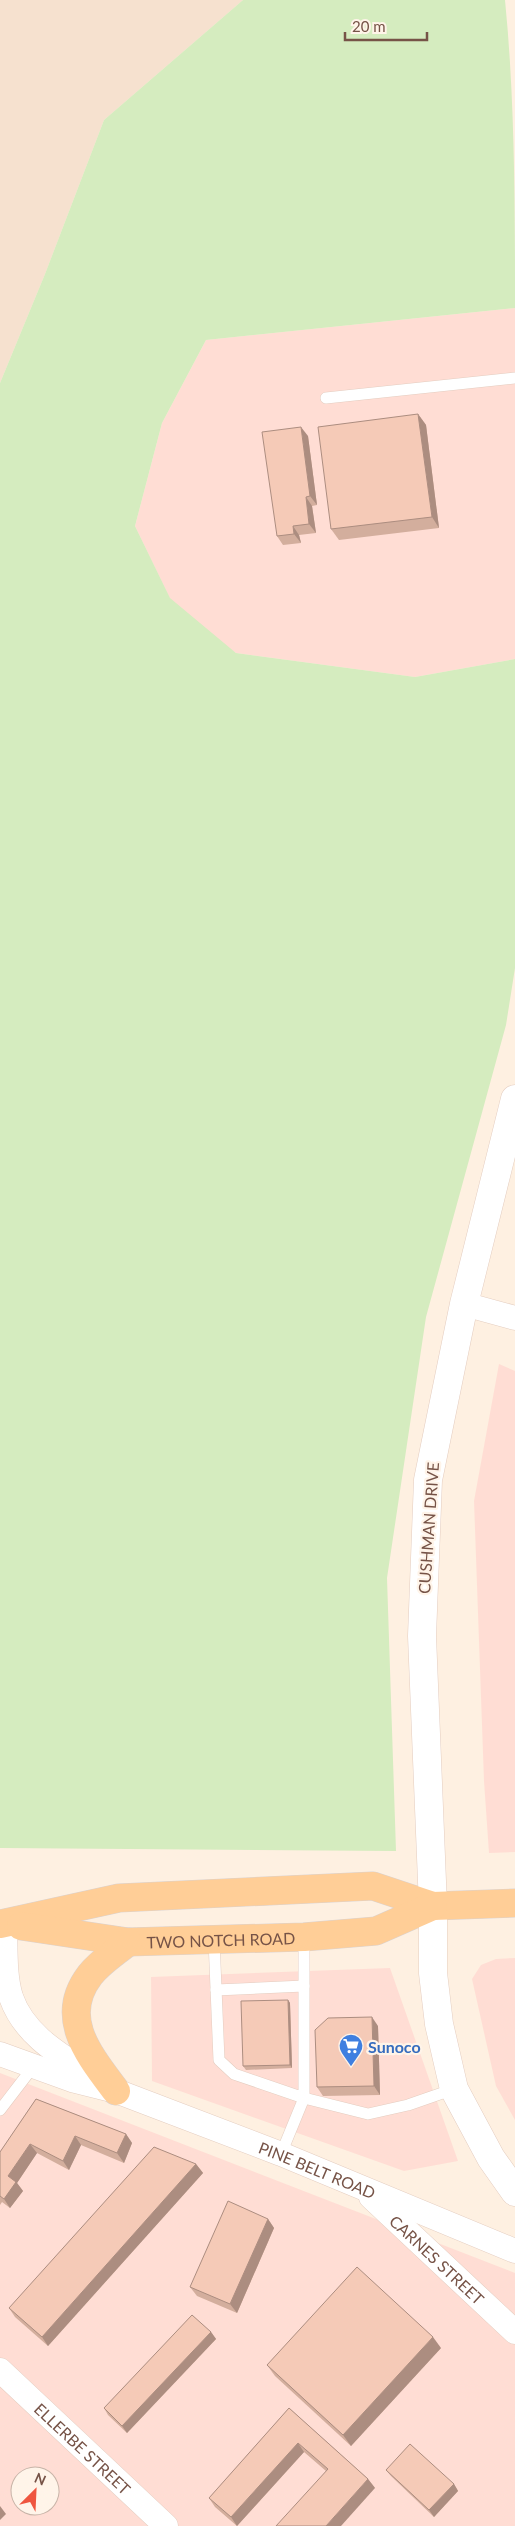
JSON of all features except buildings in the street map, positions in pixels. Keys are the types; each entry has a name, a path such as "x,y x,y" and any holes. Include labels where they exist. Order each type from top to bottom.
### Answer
{"main road":[{"name":"TWO NOTCH ROAD","path":"2,1924 119,1898 373,1886 433,1906 515,1903"},
{"name":"TWO NOTCH ROAD","path":"2,1924 128,1942 304,1937 376,1930 433,1906"},
{"path":"116,2091 80,2037 76,2011 80,1995 92,1973 128,1942"}],"street":[{"name":"CUSHMAN DRIVE","path":"515,1099 464,1304 428,1489 422,1636 433,1906 433,1973 438,2015 454,2089 491,2158 515,2192"},
{"path":"464,1304 515,1318"},
{"name":"PINE BELT ROAD","path":"2,1924 11,1997 24,2023 49,2046 116,2091"},
{"name":"PINE BELT ROAD","path":"0,2054 33,2067 116,2091 281,2154 515,2251"},
{"name":"CARNES STREET","path":"360,2187 515,2332"},
{"name":"ELLERBE STREET","path":"0,2370 166,2526"}],"lane":[{"path":"326,398 515,378"},
{"path":"281,2154 304,2098 304,1937"},
{"path":"214,1940 219,2060 234,2074 304,2098 368,2114 408,2105 454,2089"},
{"path":"216,1990 304,1986"},
{"path":"0,2110 33,2067"}],"shaded area":[{"path":"0,0 243,0 104,120 45,274 0,383"},
{"path":"515,308 515,659 415,677 236,653 176,611 135,526 162,423 206,340"},
{"path":"499,1364 515,1371 515,1852 489,1853 484,1781 474,1501"},
{"path":"515,1958 515,2120 496,2086 472,1979 481,1965 496,1959"},
{"path":"390,1968 458,2161 404,2171 152,2081 151,1977"},
{"path":"0,2073 515,2273 515,2526 0,2526"}],"green space":[{"path":"243,0 505,0 513,115 515,308 206,340 162,423 135,526 170,598 236,653 415,677 515,659 515,968 506,1025 426,1317 387,1578 396,1851 0,1848 0,383 45,274 104,120"}],"place":[{"name":"Sunoco","path":"351,2067"}]}
